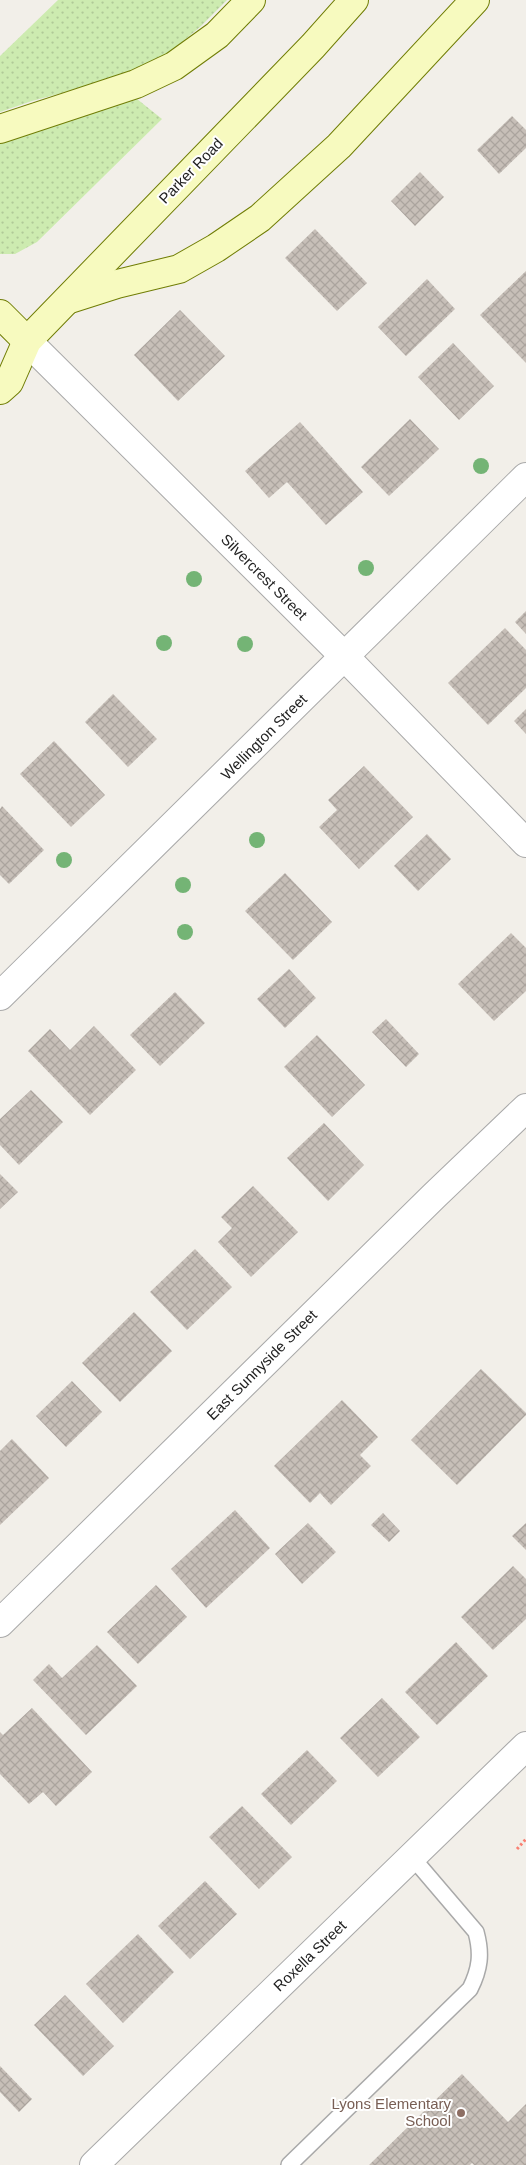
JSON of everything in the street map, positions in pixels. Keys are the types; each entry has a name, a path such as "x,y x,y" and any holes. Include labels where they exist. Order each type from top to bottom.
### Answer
{"main road":[{"path":"0,128 136,84 174,66 217,34 251,0"},
{"name":"Parker Road","path":"0,390 9,382 27,341 313,46 354,0"},
{"path":"66,300 116,284 179,269 216,248 260,218 339,146 475,0"},
{"name":"Silvercrest Street","path":"0,314 27,341"},
{"name":"Parker Road","path":"0,352 27,341"}],"street":[{"name":"Silvercrest Street","path":"27,341 345,656 526,843"},
{"name":"Wellington Street","path":"0,996 526,477"},
{"name":"East Sunnyside Street","path":"0,1623 526,1108"},
{"name":"Roxella Street","path":"94,2165 526,1746"}],"lane":[{"path":"289,2165 470,1989 477,1976 480,1946 476,1932 412,1857"}],"path":[{"path":"517,1848 526,1839"}],"green space":[{"path":"58,0 227,0 200,27 163,58 106,81 32,101 0,112 0,56"},
{"path":"137,99 162,119 37,242 15,254 0,254 0,140"}],"building":[{"path":"512,116 526,130 526,148 499,174 477,150"},
{"path":"420,172 444,197 415,226 391,201"},
{"path":"315,229 367,283 337,311 285,258"},
{"path":"526,271 526,363 480,315"},
{"path":"427,279 455,309 406,356 378,327"},
{"path":"180,310 225,356 178,401 134,355"},
{"path":"453,343 494,386 459,420 418,377"},
{"path":"410,419 439,449 389,496 361,467"},
{"path":"300,422 363,492 326,525 287,482 269,498 245,471"},
{"path":"526,611 526,634 515,622"},
{"path":"505,628 526,650 526,688 488,725 448,683"},
{"path":"113,694 157,739 128,767 85,722"},
{"path":"526,709 526,734 514,721"},
{"path":"54,741 105,795 71,827 20,774"},
{"path":"364,766 413,817 359,869 319,827 337,810 328,800"},
{"path":"2,806 44,850 9,884 0,875 0,809"},
{"path":"427,834 451,859 418,891 394,866"},
{"path":"285,873 332,922 293,960 245,911"},
{"path":"511,933 526,948 526,991 494,1021 458,984"},
{"path":"289,969 316,998 285,1028 257,999"},
{"path":"175,992 205,1023 160,1066 130,1035"},
{"path":"386,1019 419,1054 406,1067 372,1032"},
{"path":"94,1026 136,1070 90,1115 28,1051 50,1029 70,1050"},
{"path":"317,1035 365,1085 332,1117 284,1067"},
{"path":"31,1090 63,1122 19,1165 0,1145 0,1119"},
{"path":"324,1123 364,1165 328,1201 287,1158"},
{"path":"0,1174 18,1192 0,1209"},
{"path":"253,1186 298,1232 251,1277 218,1242 232,1228 221,1217"},
{"path":"195,1249 232,1287 187,1330 150,1292"},
{"path":"134,1312 172,1351 120,1402 82,1363"},
{"path":"481,1369 526,1415 457,1485 411,1440"},
{"path":"72,1381 102,1412 66,1447 36,1416"},
{"path":"342,1400 378,1437 360,1455 371,1466 331,1505 320,1493 310,1503 274,1466"},
{"path":"12,1439 49,1478 0,1525 0,1451"},
{"path":"235,1510 270,1548 206,1608 171,1569"},
{"path":"383,1513 400,1531 389,1542 371,1525"},
{"path":"308,1523 336,1552 302,1584 275,1554"},
{"path":"526,1523 526,1550 512,1536"},
{"path":"513,1566 526,1579 526,1619 493,1650 461,1617"},
{"path":"156,1585 187,1617 138,1664 107,1632"},
{"path":"456,1642 488,1676 437,1725 405,1692"},
{"path":"97,1645 137,1686 86,1735 33,1680 49,1664 62,1678"},
{"path":"382,1698 420,1737 378,1777 340,1738"},
{"path":"32,1708 92,1772 56,1806 43,1792 29,1804 0,1774 0,1732 3,1735"},
{"path":"307,1750 337,1781 291,1825 261,1794"},
{"path":"242,1806 292,1857 259,1889 209,1837"},
{"path":"205,1881 237,1914 190,1959 158,1926"},
{"path":"138,1934 174,1972 123,2023 86,1984"},
{"path":"65,1995 114,2046 83,2076 34,2025"},
{"path":"0,2066 32,2099 19,2112 0,2092"},
{"name":"Lyons Elementary School","path":"462,2074 508,2122 526,2104 526,2165 474,2165 472,2163 470,2165 369,2165"}],"place":[{"name":"Lyons Elementary School","path":"461,2113"}]}
